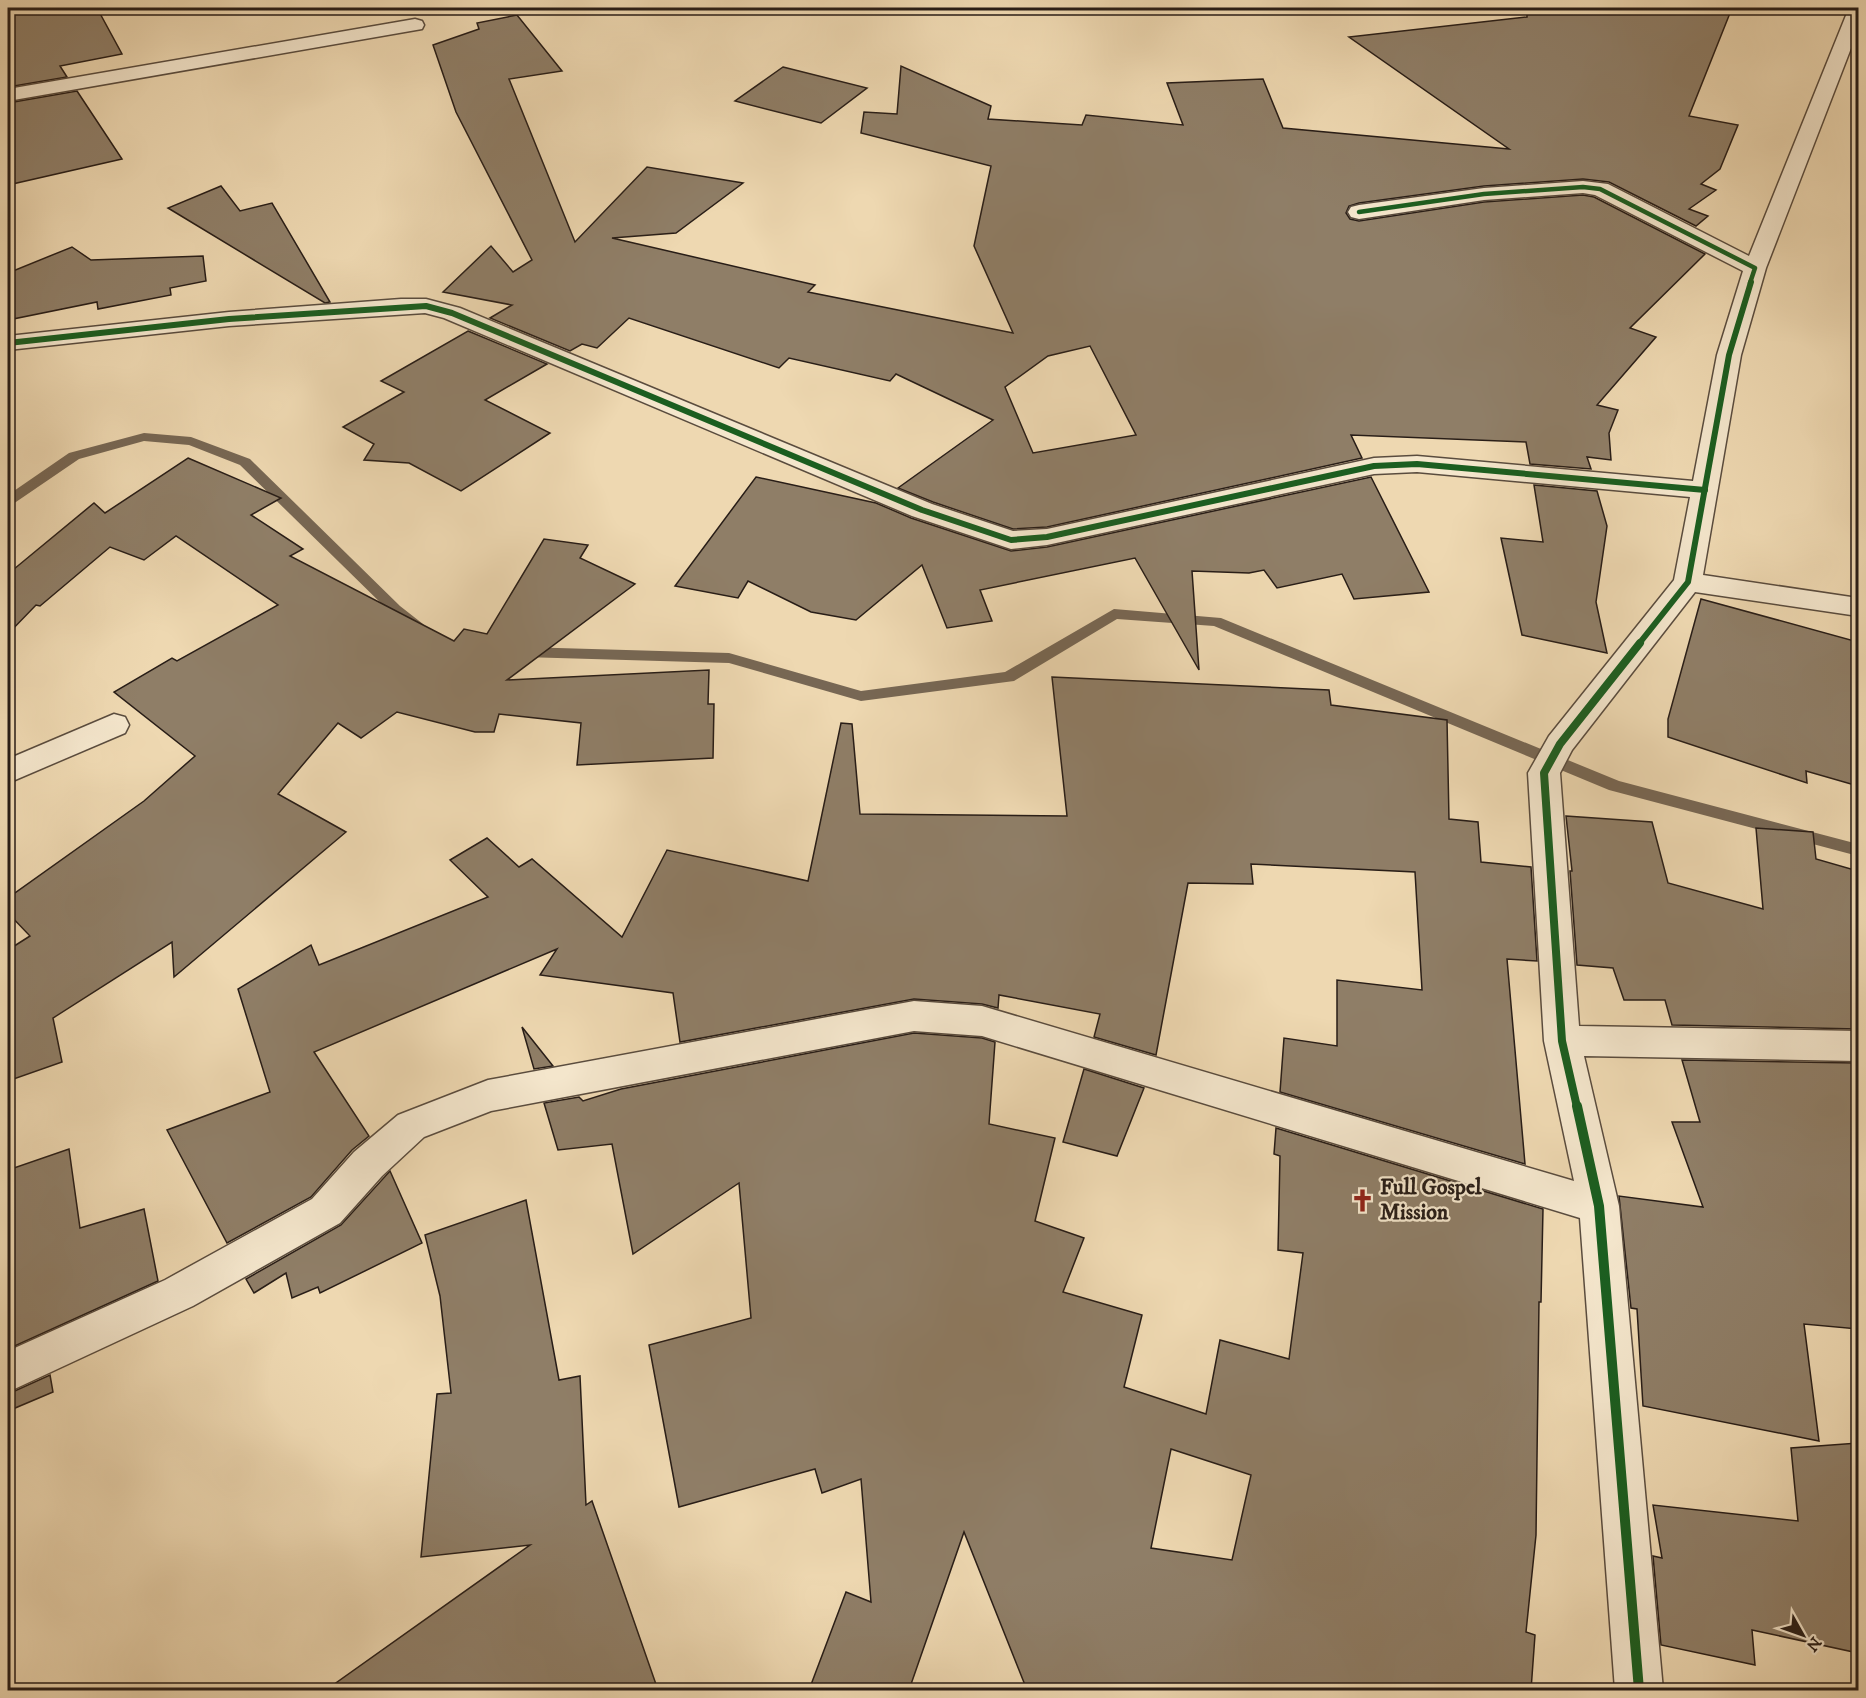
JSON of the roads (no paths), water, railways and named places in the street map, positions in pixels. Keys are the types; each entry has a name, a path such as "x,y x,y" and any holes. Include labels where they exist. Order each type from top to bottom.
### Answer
{"street":[{"path":"1639,1690 1599,1206 1562,1041 1552,758 1688,582 1729,355 1755,267 1858,8"},
{"path":"8,95 415,25"},
{"path":"1359,212 1484,194 1583,187 1600,189 1755,267"},
{"path":"8,343 229,319 426,306 452,313 922,510 1011,540 1047,537 1374,466 1417,464 1705,490"},
{"path":"1688,582 1858,607"},
{"path":"8,772 114,725"},
{"path":"8,1372 179,1293 326,1211 368,1164 411,1126 488,1096 914,1016 982,1021 1599,1206"},
{"path":"1562,1041 1858,1046"}],"waterway":[{"path":"8,501 74,456 144,437 191,441 245,462 395,609 418,627"},
{"path":"523,652 729,658 861,696 1009,677 1114,614 1216,621 1615,786 1858,850"}],"place":[{"name":"Full Gospel Mission","path":"1362,1200"}]}
